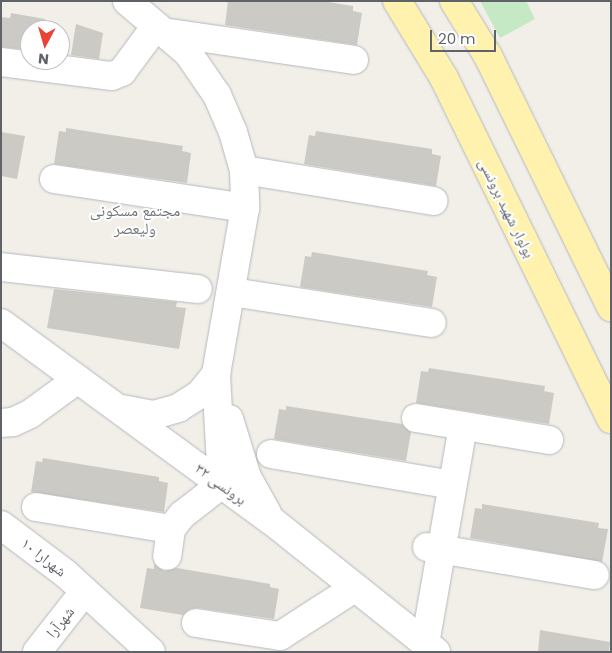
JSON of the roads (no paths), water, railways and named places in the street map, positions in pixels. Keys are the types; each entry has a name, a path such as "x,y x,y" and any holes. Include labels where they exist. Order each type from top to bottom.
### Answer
{"main road":[{"name":"بولوار شهید برونسی","path":"397,1 444,78 611,418"},
{"path":"454,1 488,56 611,307"}],"street":[{"path":"127,1 188,53 217,96 233,132 244,170 245,208 232,292 216,374 222,484 182,515 170,529 167,556"},
{"path":"160,29 354,60"},
{"path":"1,62 112,76 122,72 160,29"},
{"path":"244,170 433,201"},
{"path":"54,179 245,208"},
{"path":"1,267 198,289"},
{"path":"232,292 432,324"},
{"name":"برونسی ۳۲","path":"1,323 272,521 353,589 424,643"},
{"path":"118,408 154,415 178,408 200,394 216,374"},
{"path":"216,374 247,477 272,521"},
{"path":"1,423 13,422 30,414 78,379"},
{"path":"416,418 549,440"},
{"path":"424,643 434,548 454,424"},
{"path":"271,454 444,484"},
{"path":"36,508 170,529"},
{"name":"شهرارا ۱۰","path":"1,525 84,592 151,652"},
{"path":"434,548 595,575"},
{"path":"196,623 280,636 353,589"},
{"name":"شهرآرا","path":"36,652 84,592"}],"district":[{"name":"مجتمع مسکونی ولیعصر","path":"135,220"}]}
